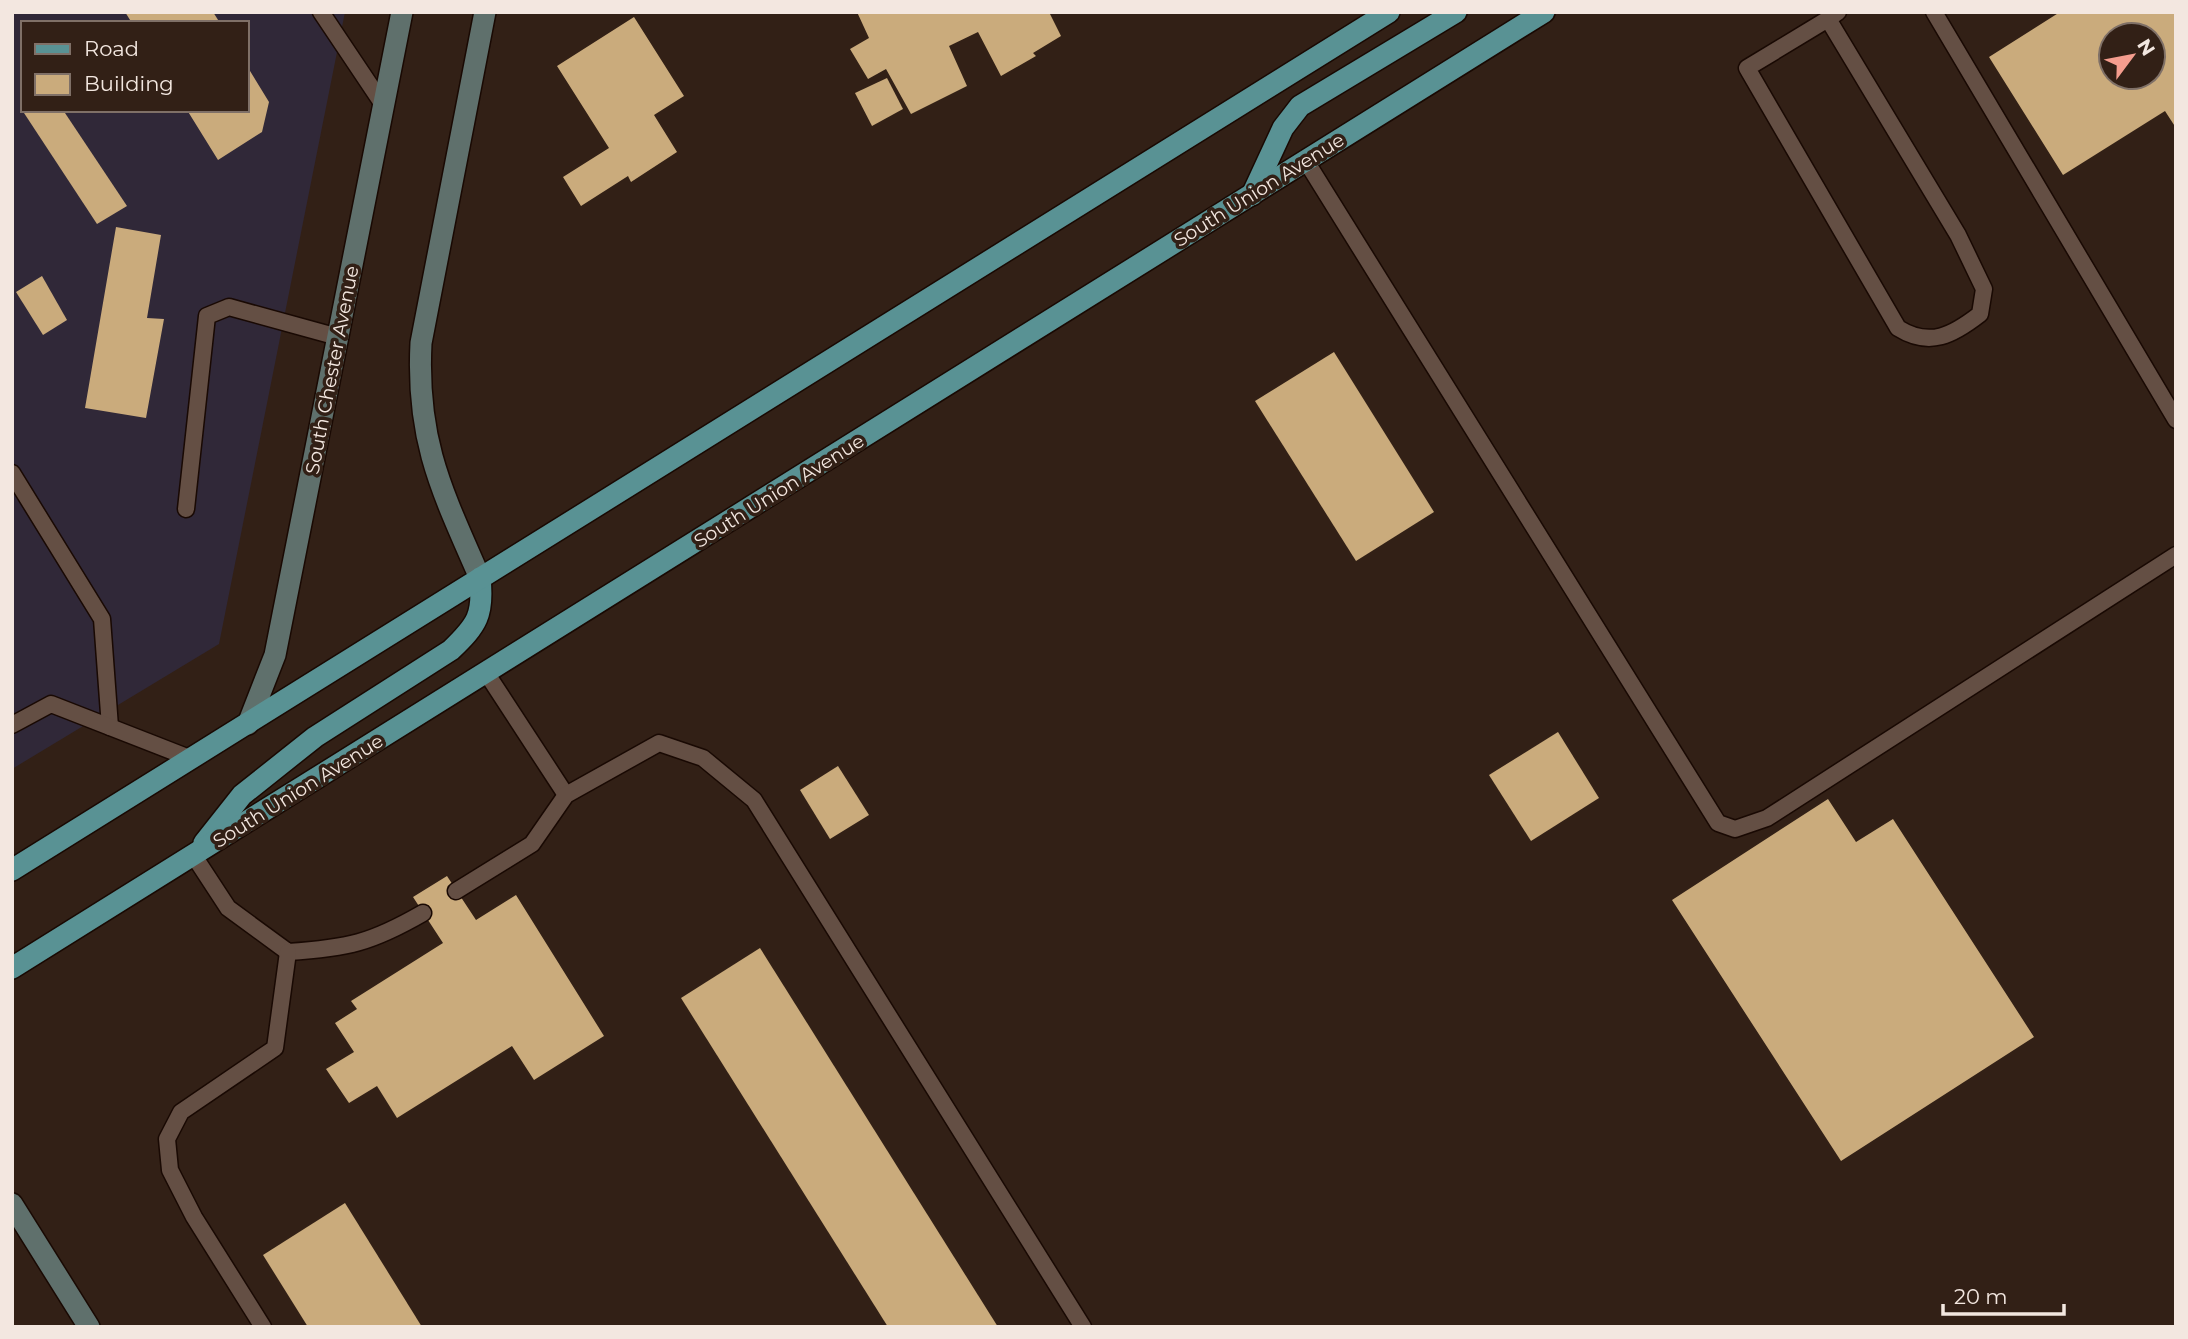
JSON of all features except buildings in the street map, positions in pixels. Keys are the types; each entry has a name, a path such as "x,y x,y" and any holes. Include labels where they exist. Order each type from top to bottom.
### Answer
{"main road":[{"name":"South Chester Avenue","path":"248,724 275,655 402,12"},
{"path":"194,856 242,794 315,737 451,650 467,635 481,609 480,578 437,478 427,444 420,372 421,343 485,12"},
{"path":"14,865 192,759 1389,12"},
{"path":"1252,195 1283,128 1300,106 1456,12"},
{"name":"South Union Avenue","path":"12,968 1544,12"},
{"path":"12,1205 89,1327"}],"lane":[{"path":"321,12 384,106"},
{"path":"1934,12 2176,420"},
{"path":"1833,15 1958,235 1984,289 1980,314 1961,329 1932,339 1913,337 1898,328 1747,68 1833,15"},
{"path":"1306,161 1443,376 1718,822 1735,829 1767,818 2176,555"},
{"path":"186,509 207,316 229,307 338,337"},
{"path":"12,473 102,619 110,727"},
{"path":"487,674 566,795"},
{"path":"12,725 51,704 192,759"},
{"path":"456,891 532,844 566,795 659,743 703,758 754,800 1083,1327"},
{"path":"194,856 228,908 288,952 340,948 382,937 424,913"},
{"path":"263,1327 194,1217 170,1170 167,1139 181,1112 275,1048 288,952"}],"shaded area":[{"path":"12,12 345,12 219,644 12,769"}]}
